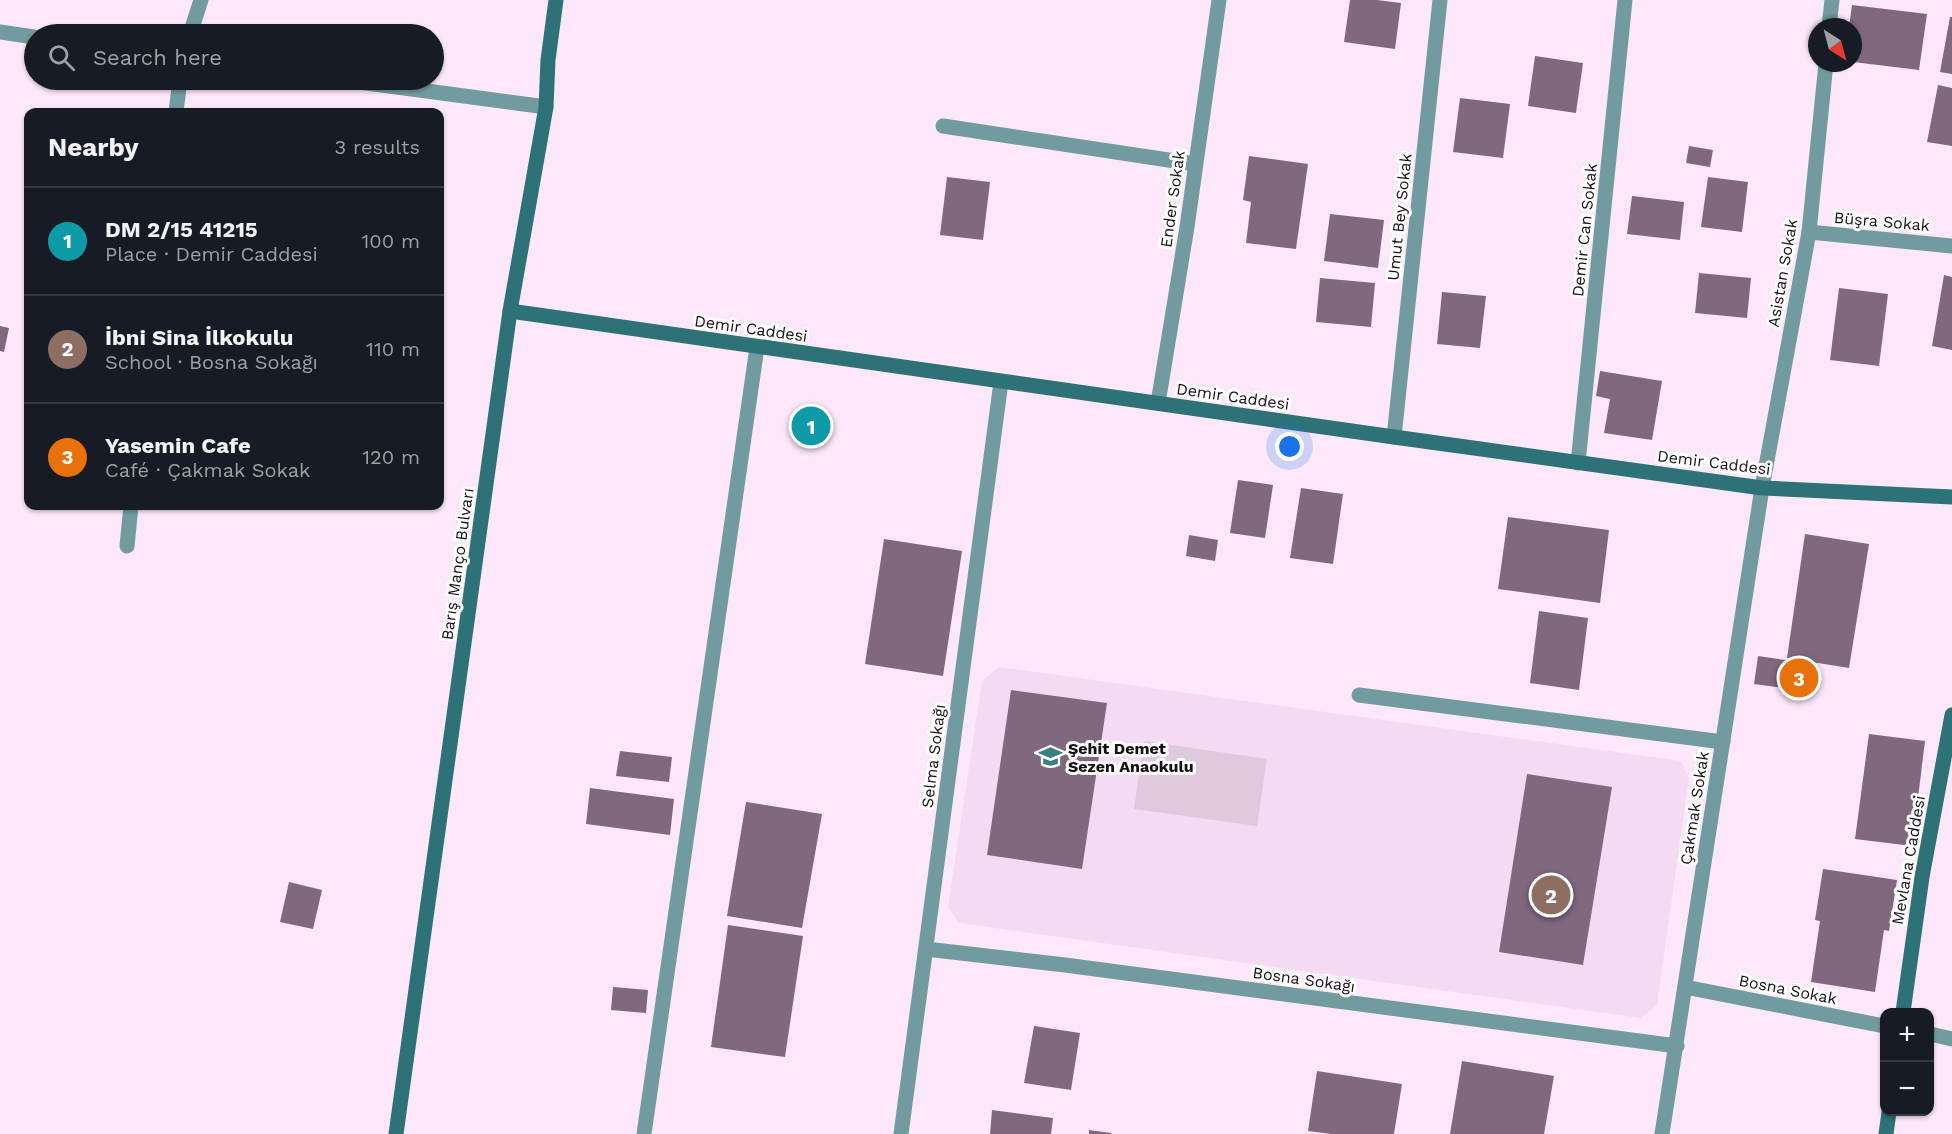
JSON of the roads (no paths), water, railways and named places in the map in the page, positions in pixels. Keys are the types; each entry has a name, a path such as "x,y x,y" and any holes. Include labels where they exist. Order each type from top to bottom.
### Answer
{"street":[{"path":"193,24 201,0"},
{"name":"Barış Manço Bulvarı","path":"396,1134 510,311 546,107 548,60 556,0"},
{"name":"Ender Sokak","path":"1158,403 1187,227 1219,0"},
{"name":"Umut Bey Sokak","path":"1394,437 1440,0"},
{"name":"Demir Can Sokak","path":"1578,463 1625,0"},
{"path":"1830,18 1832,0"},
{"path":"0,32 24,36"},
{"name":"Asistan Sokak","path":"1762,488 1809,232 1825,72"},
{"path":"176,108 179,90"},
{"path":"419,90 546,107"},
{"path":"943,126 1195,164"},
{"name":"Büşra Sokak","path":"1809,232 1952,246"},
{"name":"Demir Caddesi","path":"510,311 1762,488 1952,497"},
{"path":"644,1134 757,347"},
{"name":"Selma Sokağı","path":"901,1134 1000,382"},
{"name":"Çakmak Sokak","path":"1662,1134 1762,488"},
{"path":"127,546 131,510"},
{"path":"1359,695 1723,742"},
{"name":"Mevlana Caddesi","path":"1904,1008 1922,877 1952,715"},
{"name":"Bosna Sokağı","path":"926,949 1089,968 1677,1046"},
{"name":"Bosna Sokak","path":"1685,987 1880,1025"},
{"path":"1934,1035 1952,1039"},
{"path":"1886,1134 1888,1116"}],"place":[{"name":"DM 2/15 41215","path":"811,426"},
{"name":"Yasemin Cafe","path":"1799,678"},
{"name":"Şehit Demet Sezen Anaokulu","path":"1050,757"},
{"name":"İbni Sina İlkokulu","path":"1551,895"}]}
